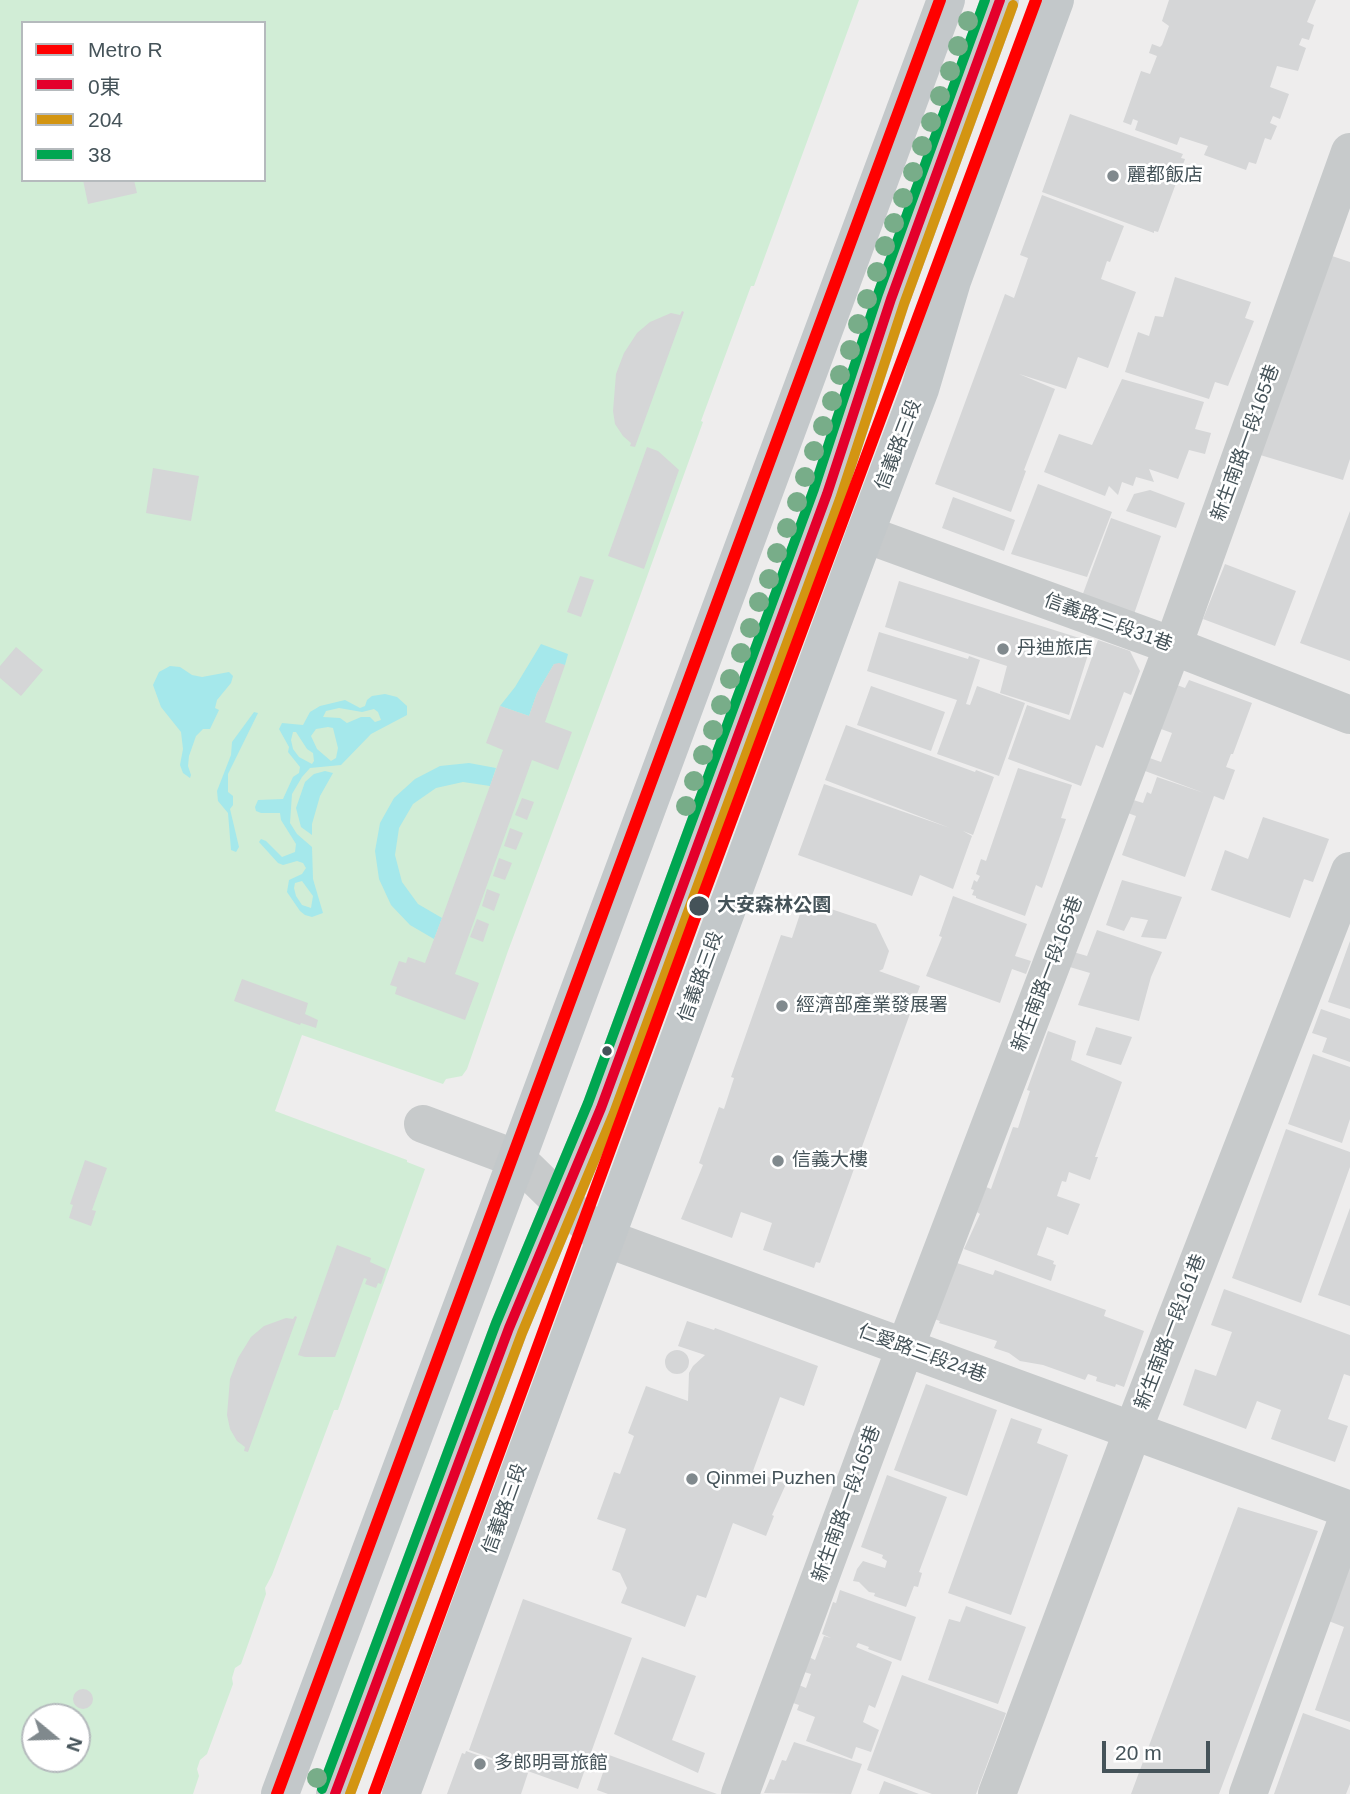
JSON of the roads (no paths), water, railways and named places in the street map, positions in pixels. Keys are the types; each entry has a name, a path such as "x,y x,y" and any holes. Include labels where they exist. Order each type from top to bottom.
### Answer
{"main road":[{"path":"280,1794 946,0"},
{"name":"信義路三段","path":"401,1794 920,389 952,281 1055,0"}],"street":[{"path":"335,1794 509,1328 601,1108 827,494 891,299 1000,0"},
{"name":"新生南路一段165巷","path":"740,1794 905,1349 1173,646 1350,152"},
{"name":"信義路三段31巷","path":"865,534 1173,646 1350,715"},
{"name":"新生南路一段161巷","path":"997,1794 1133,1430 1350,871"},
{"path":"422,1124 517,1159"},
{"name":"仁愛路三段24巷","path":"517,1159 562,1203 605,1238 1350,1511"},
{"path":"1248,1794 1350,1511"}],"water":[{"path":"541,644 568,654 565,665 554,664 537,693 529,716 500,706 515,687"},
{"path":"170,666 180,667 192,675 202,677 229,672 233,676 231,683 217,700 215,708 219,710 210,729 203,729 196,736 189,756 190,778 183,773 180,765 183,749 181,732 161,707 153,685 159,672"},
{"path":"385,694 397,697 407,706 407,715 371,734 341,765 310,768 292,794 290,823 297,834 312,847 313,879 323,913 312,917 305,915 287,892 289,880 302,874 306,868 303,863 278,863 259,842 261,839 266,841 282,857 295,852 296,844 281,820 280,813 261,813 256,811 255,807 258,800 283,799 293,777 299,773 300,767 288,752 289,747 279,729 282,723 303,725 310,712 320,706 345,700 360,708 365,706 372,696","holes":["339,708 362,712 374,709 381,720 375,722 370,717 361,717 347,723 340,718 323,717 326,711","333,728 338,748 336,758 331,761 317,749 311,736 316,729","293,732 296,732 307,749 313,753 312,764 299,757 291,740","302,881 313,896 311,908 302,905 296,896 295,883"]},
{"path":"254,712 258,713 228,774 228,792 233,796 230,809 239,847 236,852 231,850 228,813 218,801 217,791 231,755 232,742"},
{"path":"469,763 496,768 490,786 463,782 436,788 413,804 399,828 395,855 402,882 418,904 442,918 434,939 410,925 391,905 379,879 375,851 380,823 394,798 415,779 440,766"},
{"path":"325,771 333,773 320,796 312,824 312,835 301,827 296,808 305,782 314,774"}],"metro line":[{"name":"R","path":"277,1794 940,0"},
{"name":"R","path":"374,1794 696,915 1036,0"}],"place":[{"name":"麗都飯店","path":"1113,176"},
{"name":"丹迪旅店","path":"1003,649"},
{"name":"大安森林公園","path":"699,906"},
{"name":"經濟部產業發展署","path":"782,1006"},
{"name":"信義大樓","path":"778,1161"},
{"name":"Qinmei Puzhen","path":"692,1479"},
{"name":"多郎明哥旅館","path":"480,1764"}]}
